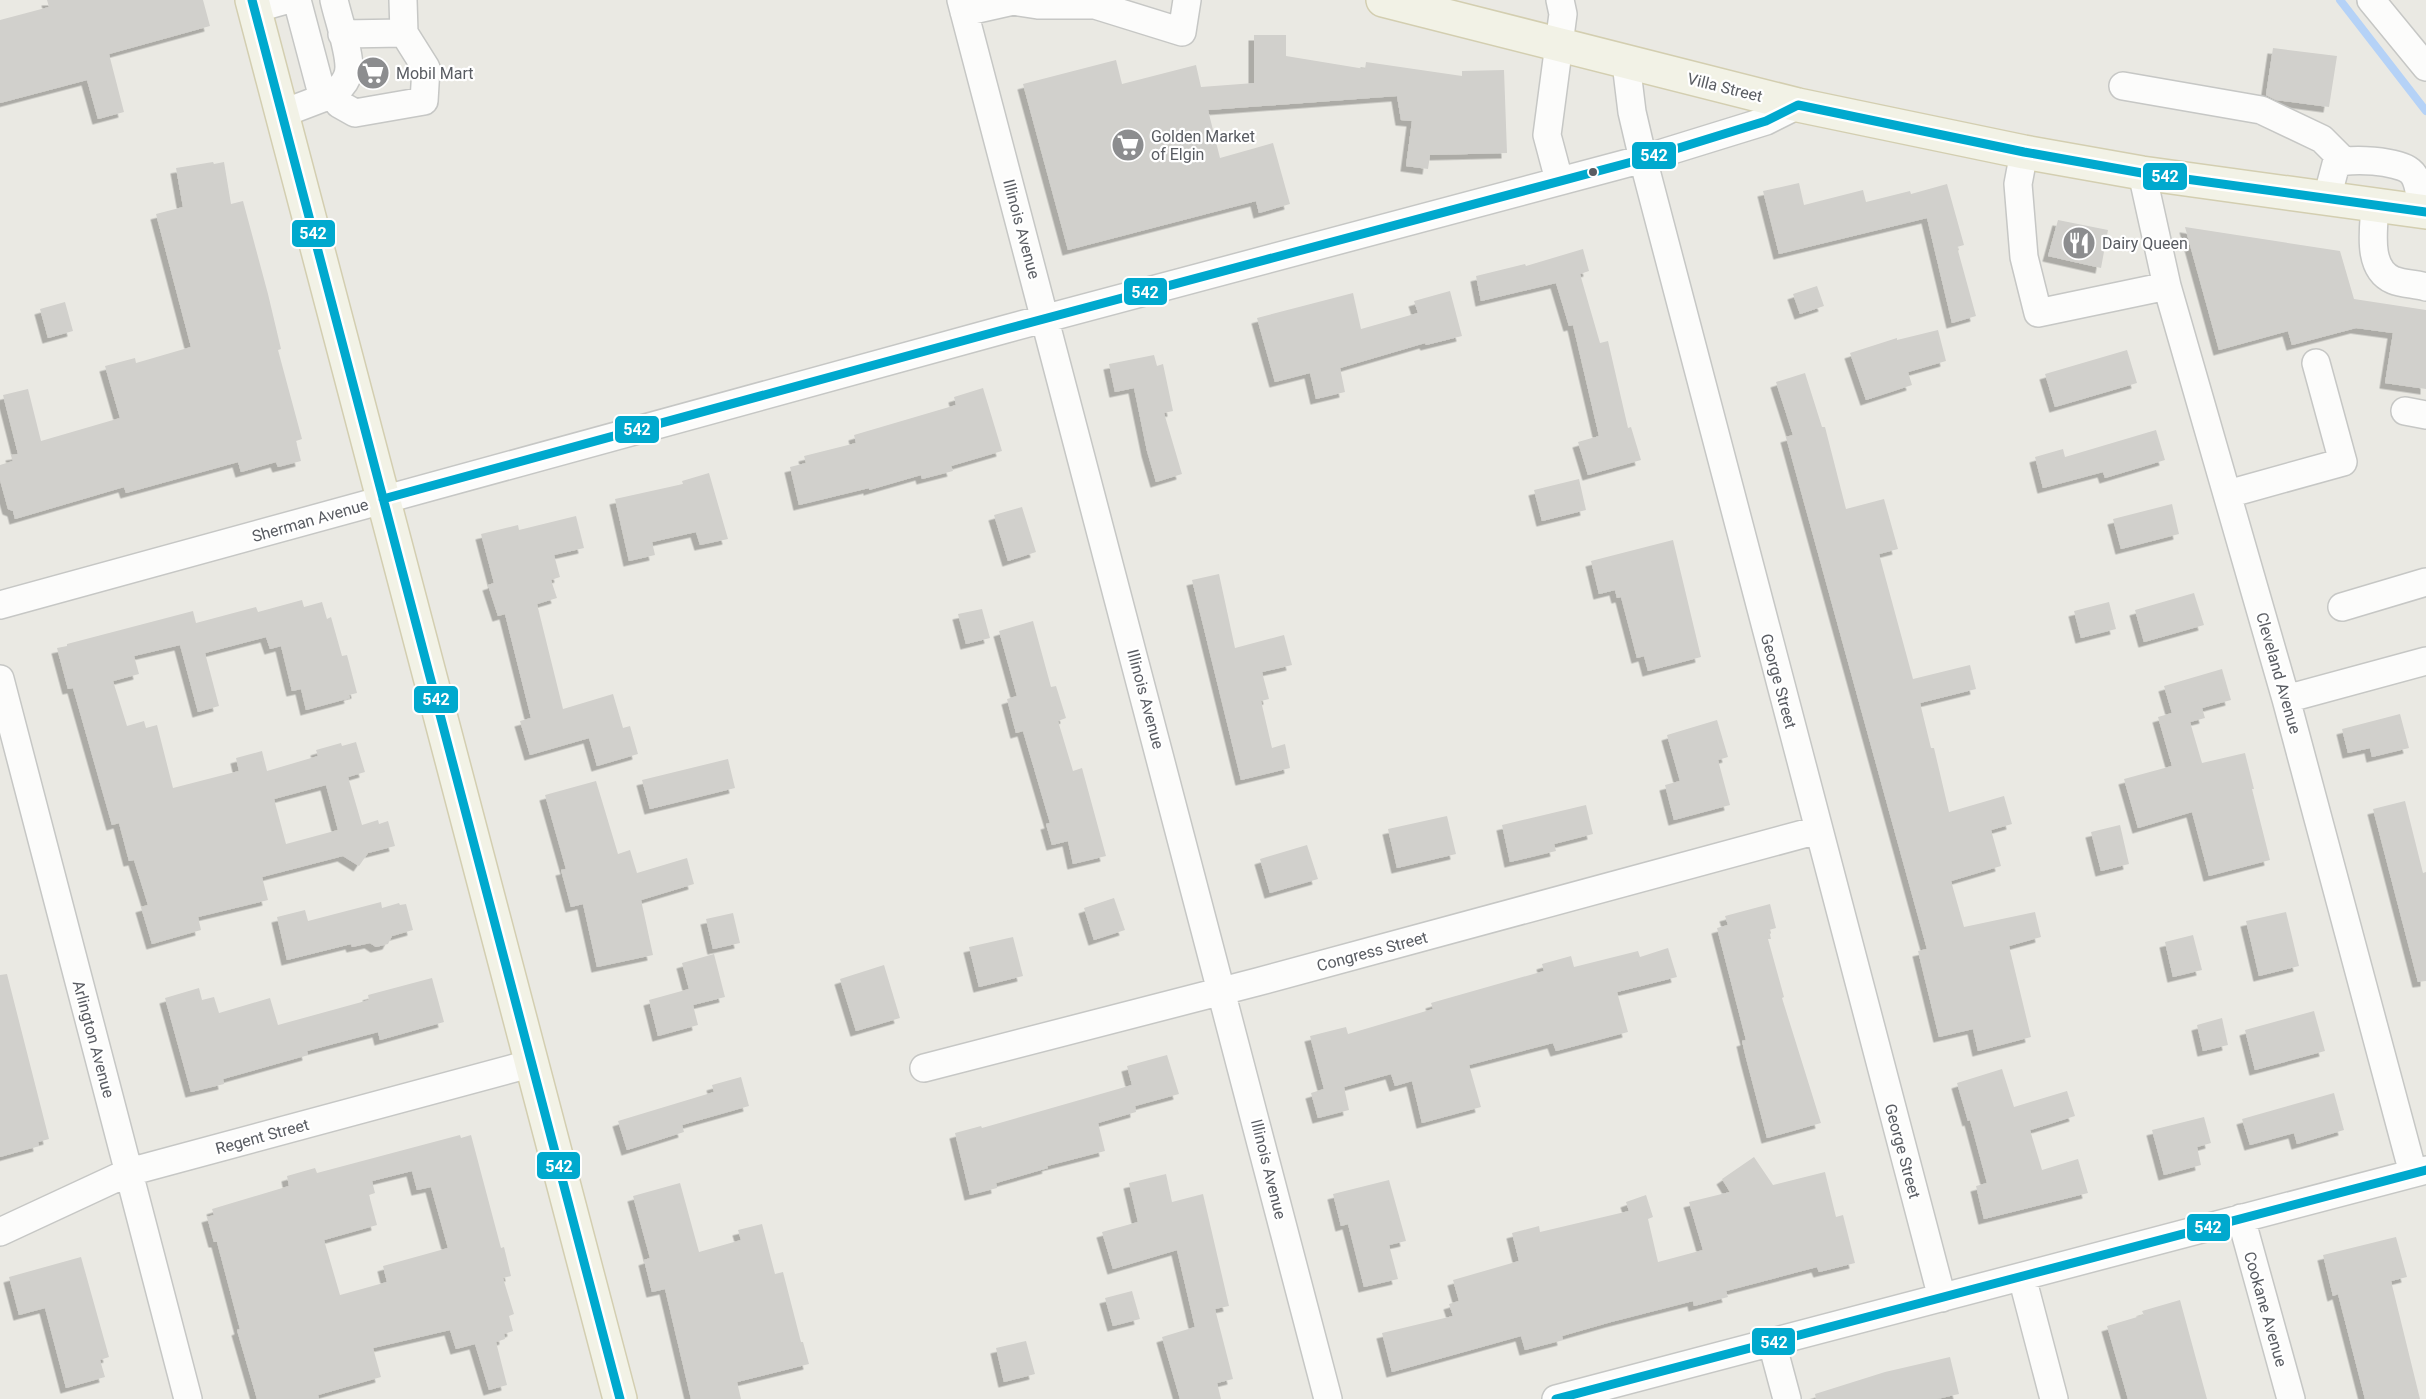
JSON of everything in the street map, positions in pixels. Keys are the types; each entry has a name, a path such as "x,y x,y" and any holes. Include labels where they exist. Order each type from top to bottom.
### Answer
{"main road":[{"name":"Villa Street","path":"1383,0 1798,105 2024,152 2142,173 2424,212"},
{"path":"253,4 620,1399"}],"street":[{"path":"253,4 286,0"},
{"path":"297,0 328,97 355,112 424,101 426,68 404,33 403,0"},
{"path":"282,114 328,97 344,82 349,68 334,0"},
{"path":"963,6 1013,1 1038,5 1095,5 1182,32 1187,0"},
{"path":"1559,180 1547,135 1563,14 1560,0"},
{"path":"2372,0 2426,67"},
{"name":"Illinois Avenue","path":"963,6 1328,1399"},
{"path":"342,34 404,33"},
{"name":"George Street","path":"1626,63 1632,112 1643,159 1942,1298"},
{"path":"2123,86 2261,110 2322,139 2343,160"},
{"name":"Sherman Avenue","path":"0,605 1045,318 1643,159 1766,121 1798,105"},
{"path":"2024,152 2018,184 2024,257 2038,313 2167,286"},
{"path":"2327,198 2336,164 2343,160 2401,166 2412,171 2417,180 2424,212"},
{"name":"Cleveland Avenue","path":"2142,173 2167,286 2420,1171"},
{"path":"2375,205 2373,251 2379,266 2391,279 2426,286"},
{"path":"2228,494 2343,462 2316,363"},
{"path":"2342,607 2426,582"},
{"path":"2286,699 2426,661"},
{"name":"Arlington Avenue","path":"0,680 188,1399"},
{"name":"Congress Street","path":"924,1068 1222,991 1818,830"},
{"name":"Regent Street","path":"0,1232 129,1172 533,1064"},
{"path":"1557,1399 2420,1171"},
{"name":"Cookane Avenue","path":"2241,1218 2291,1399"},
{"path":"2022,1277 2054,1399"},
{"path":"1772,1343 1787,1399"}],"building":[{"path":"47,0 203,0 210,26 109,54 124,112 98,119 87,80 0,103 0,20 49,7"},
{"path":"1254,35 1286,35 1286,56 1365,69 1366,62 1462,76 1462,71 1504,70 1507,153 1430,155 1428,169 1406,166 1412,121 1401,120 1397,96 1208,110 1220,158 1273,143 1290,204 1259,213 1256,201 1068,250 1023,84 1116,60 1122,84 1196,65 1201,87 1254,83"},
{"path":"2273,48 2337,56 2329,107 2276,100 2266,95"},
{"path":"213,162 214,164 224,162 231,204 243,201 268,294 281,349 278,350 302,439 296,441 301,461 278,467 276,462 241,472 238,462 126,493 124,487 15,519 13,511 8,509 0,480 0,465 13,461 11,455 18,454 3,395 28,389 41,441 120,418 105,366 135,358 136,363 191,347 156,214 183,207 176,168"},
{"path":"1799,183 1804,205 1863,190 1866,202 1910,191 1911,194 1947,184 1964,245 1957,247 1976,316 1952,323 1927,218 1779,254 1763,191"},
{"name":"Dairy Queen","path":"2058,220 2108,230 2101,268 2048,256"},
{"path":"2185,227 2340,251 2354,299 2426,310 2426,389 2385,383 2393,333 2356,328 2292,345 2288,331 2219,350"},
{"path":"1583,249 1589,271 1580,274 1600,343 1608,341 1628,428 1631,427 1641,460 1588,475 1578,442 1599,436 1573,325 1569,326 1556,283 1481,301 1476,276 1525,264 1526,266"},
{"path":"1817,286 1824,306 1800,314 1793,294"},
{"path":"1450,291 1462,336 1426,345 1425,343 1340,368 1345,392 1316,399 1310,373 1275,382 1257,318 1353,293 1361,329 1418,313 1414,301"},
{"path":"65,302 73,331 48,338 40,309"},
{"path":"1938,330 1946,361 1908,372 1912,385 1866,400 1850,353 1897,338 1897,340"},
{"path":"2127,350 2137,383 2055,407 2045,374"},
{"path":"1154,355 1157,366 1163,364 1173,411 1164,413 1182,474 1156,482 1134,388 1115,392 1109,364"},
{"path":"1805,373 1822,427 1825,427 1846,509 1884,499 1898,549 1879,554 1913,679 1970,665 1976,689 1920,703 1931,748 1934,748 1949,812 2004,796 2012,824 1991,830 2001,866 1951,881 1964,927 2035,912 2041,937 2009,946 2031,1037 1978,1051 1973,1029 1939,1037 1918,951 1927,949 1786,437 1793,435 1776,382"},
{"path":"983,388 1002,451 951,466 953,471 922,479 921,475 869,490 869,488 799,505 790,467 806,463 804,456 856,443 854,435 956,405 954,397"},
{"path":"2156,430 2165,460 2105,478 2103,472 2043,488 2035,457 2063,449 2065,457"},
{"path":"709,473 728,539 700,545 696,532 652,542 655,555 629,561 615,499 683,484 682,481"},
{"path":"1579,479 1586,510 1542,521 1534,490"},
{"path":"2172,504 2179,534 2121,549 2113,519"},
{"path":"1022,507 1036,552 1008,561 994,515"},
{"path":"576,516 584,548 554,555 560,577 551,580 557,598 537,604 563,709 613,694 623,728 630,726 638,754 597,766 589,738 530,755 520,721 531,718 505,614 498,616 488,585 494,583 481,534 518,525 519,530"},
{"path":"1673,540 1701,657 1648,671 1644,656 1637,658 1621,597 1617,598 1615,590 1599,594 1591,561"},
{"path":"1219,574 1235,648 1284,635 1292,665 1262,672 1269,699 1261,701 1272,748 1285,744 1290,768 1241,780 1192,580"},
{"path":"2194,593 2204,625 2144,642 2135,610"},
{"path":"302,600 304,607 322,602 327,619 331,617 342,656 347,655 357,693 349,695 350,698 306,710 301,689 292,691 281,646 270,649 266,637 205,653 219,706 198,712 180,645 134,656 139,674 113,681 127,726 144,721 146,728 157,725 173,788 239,771 236,758 262,751 267,771 318,756 316,750 341,743 342,746 356,742 365,772 348,777 362,825 378,820 379,824 388,821 395,846 368,853 359,866 343,856 262,877 268,900 198,917 201,930 152,944 141,907 148,905 134,860 129,861 119,823 112,825 73,688 68,689 57,648 193,611 196,623 256,607 258,612","holes":["326,785 338,830 286,844 274,799"]},
{"path":"2109,602 2116,629 2081,638 2074,611"},
{"path":"982,609 990,638 966,644 958,614"},
{"path":"1033,621 1051,687 1056,686 1066,718 1058,721 1073,771 1082,768 1106,856 1073,864 1068,841 1052,845 1046,824 1050,823 1023,731 1016,733 1007,699 1017,696 999,631"},
{"path":"2222,669 2231,700 2202,708 2205,718 2190,722 2202,763 2245,753 2270,860 2209,876 2192,812 2138,828 2124,779 2172,766 2158,717 2172,713 2164,686"},
{"path":"2400,714 2409,748 2372,757 2370,748 2348,753 2342,729"},
{"path":"1717,720 1728,757 1718,760 1730,805 1674,820 1665,785 1680,781 1667,735"},
{"path":"728,759 735,788 650,809 642,780"},
{"path":"596,781 618,854 630,850 637,873 687,858 694,884 641,900 653,955 597,967 583,904 571,907 561,870 566,869 545,795"},
{"path":"2405,801 2423,873 2426,872 2426,981 2418,982 2373,809"},
{"path":"1586,805 1593,834 1554,844 1556,851 1510,862 1502,825"},
{"path":"1447,816 1456,854 1397,868 1388,829"},
{"path":"2120,825 2129,864 2101,871 2091,832"},
{"path":"1307,845 1318,879 1270,893 1260,859"},
{"path":"1114,898 1125,930 1094,940 1084,908"},
{"path":"381,902 382,908 399,903 400,905 406,904 413,930 392,936 388,944 376,947 370,943 352,947 351,944 287,960 277,917 305,910 308,921"},
{"path":"1770,904 1776,928 1769,930 1771,939 1768,939 1784,997 1782,998 1821,1123 1767,1138 1742,1041 1746,1040 1717,928 1728,925 1725,916"},
{"path":"2286,912 2299,966 2259,976 2246,921"},
{"path":"733,913 740,943 713,949 706,919"},
{"path":"2193,935 2202,970 2173,977 2165,942"},
{"path":"1013,937 1023,976 979,987 969,947"},
{"path":"1668,948 1677,977 1617,992 1628,1032 1556,1051 1553,1043 1469,1065 1481,1107 1422,1123 1412,1081 1395,1086 1391,1074 1344,1087 1349,1110 1318,1118 1311,1093 1324,1089 1310,1036 1346,1027 1348,1034 1433,1009 1431,1003 1544,971 1542,964 1571,956 1574,967 1638,951 1640,957"},
{"path":"714,954 725,997 693,1005 698,1025 658,1036 649,1000 689,989 682,963"},
{"path":"884,965 900,1018 856,1031 840,979"},
{"path":"7,974 49,1139 38,1142 39,1146 0,1157 0,975"},
{"path":"432,978 444,1022 380,1040 378,1032 307,1051 308,1055 223,1079 224,1084 191,1092 165,998 199,988 202,1000 214,997 219,1013 270,998 278,1025 369,1000 368,995"},
{"path":"2314,1011 2325,1051 2255,1070 2245,1030"},
{"path":"2222,1018 2228,1045 2203,1051 2197,1025"},
{"path":"1167,1055 1179,1094 1135,1106 1136,1112 1098,1123 1105,1151 1047,1166 1048,1168 996,1183 997,1188 970,1195 955,1133 981,1126 982,1128 1132,1085 1127,1066"},
{"path":"2002,1069 2014,1107 2067,1091 2075,1116 2030,1130 2042,1170 2078,1159 2088,1193 1984,1219 1976,1186 1987,1183 1970,1120 1968,1121 1957,1083"},
{"path":"741,1077 749,1106 682,1125 684,1132 627,1150 618,1121 714,1092 712,1085"},
{"path":"2334,1093 2344,1130 2297,1144 2294,1133 2250,1145 2242,1119"},
{"path":"2204,1117 2211,1143 2197,1147 2201,1165 2164,1175 2152,1130"},
{"path":"460,1135 461,1138 471,1135 501,1248 504,1247 511,1276 503,1278 514,1314 509,1316 513,1331 504,1334 505,1339 496,1342 507,1385 489,1390 475,1344 456,1349 450,1330 373,1348 381,1377 318,1395 319,1399 257,1399 237,1330 240,1329 217,1242 214,1242 207,1217 214,1215 212,1209 289,1186 287,1176 315,1168 317,1173","holes":["412,1171 417,1190 431,1187 448,1248 383,1266 387,1282 340,1295 324,1240 377,1225 369,1195 375,1193 372,1181"]},
{"path":"1754,1157 1773,1185 1825,1172 1836,1217 1843,1215 1855,1263 1819,1272 1817,1267 1726,1291 1728,1297 1694,1306 1693,1301 1611,1322 1562,1336 1563,1340 1525,1350 1521,1336 1392,1372 1382,1333 1453,1316 1449,1304 1459,1301 1453,1280 1519,1261 1512,1233 1539,1226 1540,1232 1629,1211 1626,1202 1646,1195 1653,1217 1648,1219 1658,1262 1703,1250 1689,1202 1730,1192 1722,1179"},
{"path":"1166,1174 1172,1202 1203,1194 1229,1306 1215,1309 1233,1379 1217,1383 1221,1399 1180,1399 1162,1337 1195,1327 1177,1250 1113,1269 1102,1232 1138,1222 1129,1183"},
{"path":"1389,1180 1406,1241 1389,1245 1398,1279 1364,1287 1348,1224 1341,1226 1333,1194"},
{"path":"680,1183 699,1252 741,1240 738,1230 762,1224 775,1274 783,1272 801,1342 803,1342 809,1364 737,1382 741,1399 691,1399 665,1289 652,1292 644,1260 650,1258 633,1196"},
{"path":"2396,1237 2407,1277 2391,1281 2420,1399 2365,1399 2338,1294 2333,1296 2323,1255"},
{"path":"81,1257 109,1357 100,1360 105,1377 66,1388 45,1308 19,1315 9,1277"},
{"path":"1132,1291 1140,1319 1113,1326 1105,1298"},
{"path":"2180,1300 2207,1399 2128,1399 2107,1326 2144,1315 2142,1311"},
{"path":"1026,1341 1035,1374 1004,1382 996,1348"},
{"path":"1950,1357 1959,1394 1937,1399 1816,1399 1815,1394 1885,1372"}],"waterway":[{"path":"2340,0 2426,111"}],"transit line":[{"name":"542","path":"252,0 620,1399"},
{"name":"542","path":"383,499 1006,329 1643,159 1766,121 1798,105 2024,152 2142,173 2426,212"},
{"name":"542","path":"1556,1399 2426,1170"}],"place":[{"name":"Mobil Mart","path":"373,73"},
{"name":"Golden Market of Elgin","path":"1128,145"},
{"name":"Dairy Queen","path":"2079,243"}]}
